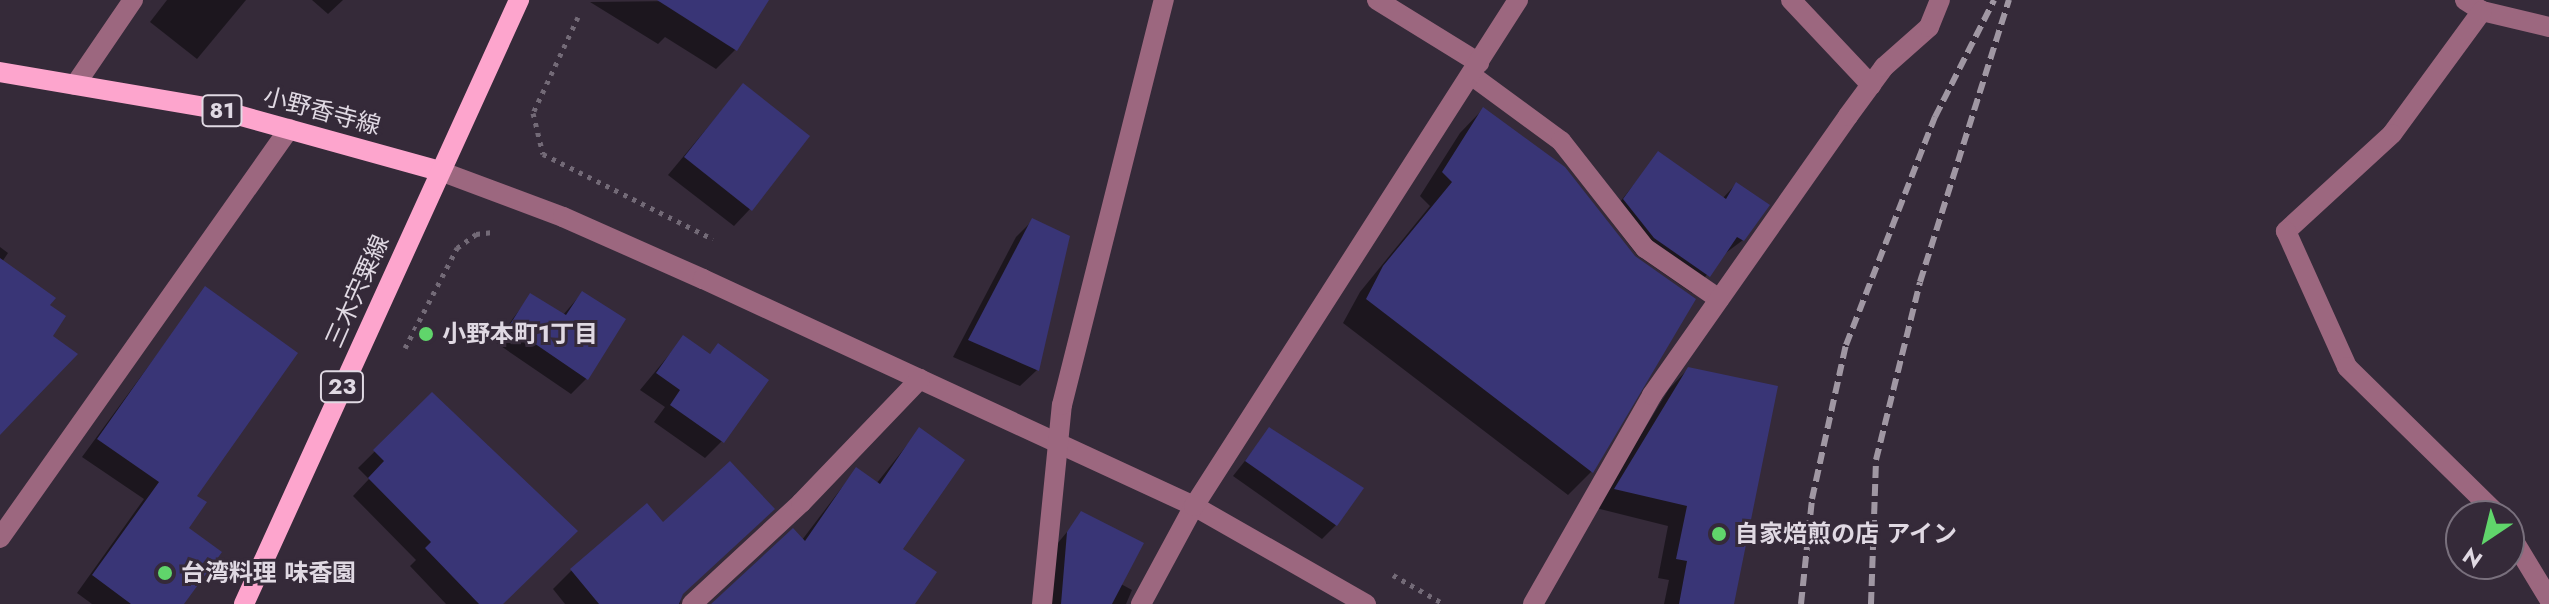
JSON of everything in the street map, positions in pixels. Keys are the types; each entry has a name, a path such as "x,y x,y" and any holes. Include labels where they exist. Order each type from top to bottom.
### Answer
{"main road":[{"name":"三木宍粟線","path":"244,604 519,0"},
{"name":"小野香寺線","path":"0,72 216,109 440,171"}],"street":[{"path":"1042,604 1057,445 1164,0"},
{"path":"1377,0 1475,69 1561,141 1645,248 1719,299"},
{"path":"1141,604 1194,506 1518,0"},
{"path":"1791,0 1871,85"},
{"path":"1533,604 1652,395 1871,85 1929,27 1940,0"},
{"path":"75,85 132,1"},
{"path":"2483,500 2347,367 2286,231 2392,134 2473,6 2549,27"},
{"path":"0,538 289,129"},
{"path":"440,171 563,217 1194,506 1366,604"},
{"path":"692,604 801,503 920,379"},
{"path":"2525,559 2549,599"}],"path":[{"path":"578,17 536,103 533,125 543,154 722,243"},
{"path":"403,353 457,248 476,234 500,234"},
{"path":"1386,571 1444,604"}],"building":[{"path":"657,0 769,0 737,51"},
{"path":"743,83 810,136 752,211 684,157"},
{"path":"1483,107 1565,167 1635,256 1696,299 1593,473 1366,299 1383,266 1452,182 1442,172"},
{"path":"1658,151 1726,199 1736,182 1770,205 1744,241 1737,237 1710,277 1654,238 1623,199"},
{"path":"1032,218 1070,236 1039,371 968,340"},
{"path":"0,258 56,298 50,305 66,316 53,336 78,354 0,435"},
{"path":"205,286 298,353 197,496 207,502 189,528 222,552 184,604 131,604 92,575 159,482 97,439"},
{"path":"582,291 626,319 588,380 509,326 530,293 566,315"},
{"path":"683,335 710,354 718,343 769,380 724,443 670,405 680,390 656,373"},
{"path":"1688,367 1778,386 1734,604 1679,604 1687,561 1676,559 1687,506 1614,489"},
{"path":"432,392 578,531 503,604 479,604 425,548 431,542 368,478 384,461 373,450"},
{"path":"919,427 965,460 903,549 937,572 915,604 711,604 793,528 805,541 856,467 880,484"},
{"path":"1269,427 1364,488 1337,526 1245,461"},
{"path":"730,461 775,509 683,594 679,604 599,604 570,569 647,503 663,522"},
{"path":"1081,511 1144,543 1112,604 1061,604 1067,532"}],"railway":[{"path":"1801,604 1812,499 1846,345 1935,117 1994,0"},
{"path":"1871,604 1876,460 1920,282 2009,0"}],"place":[{"name":"小野本町1丁目","path":"426,334"},
{"name":"自家焙煎の店 アイン","path":"1719,534"},
{"name":"台湾料理 味香園","path":"165,573"}]}
